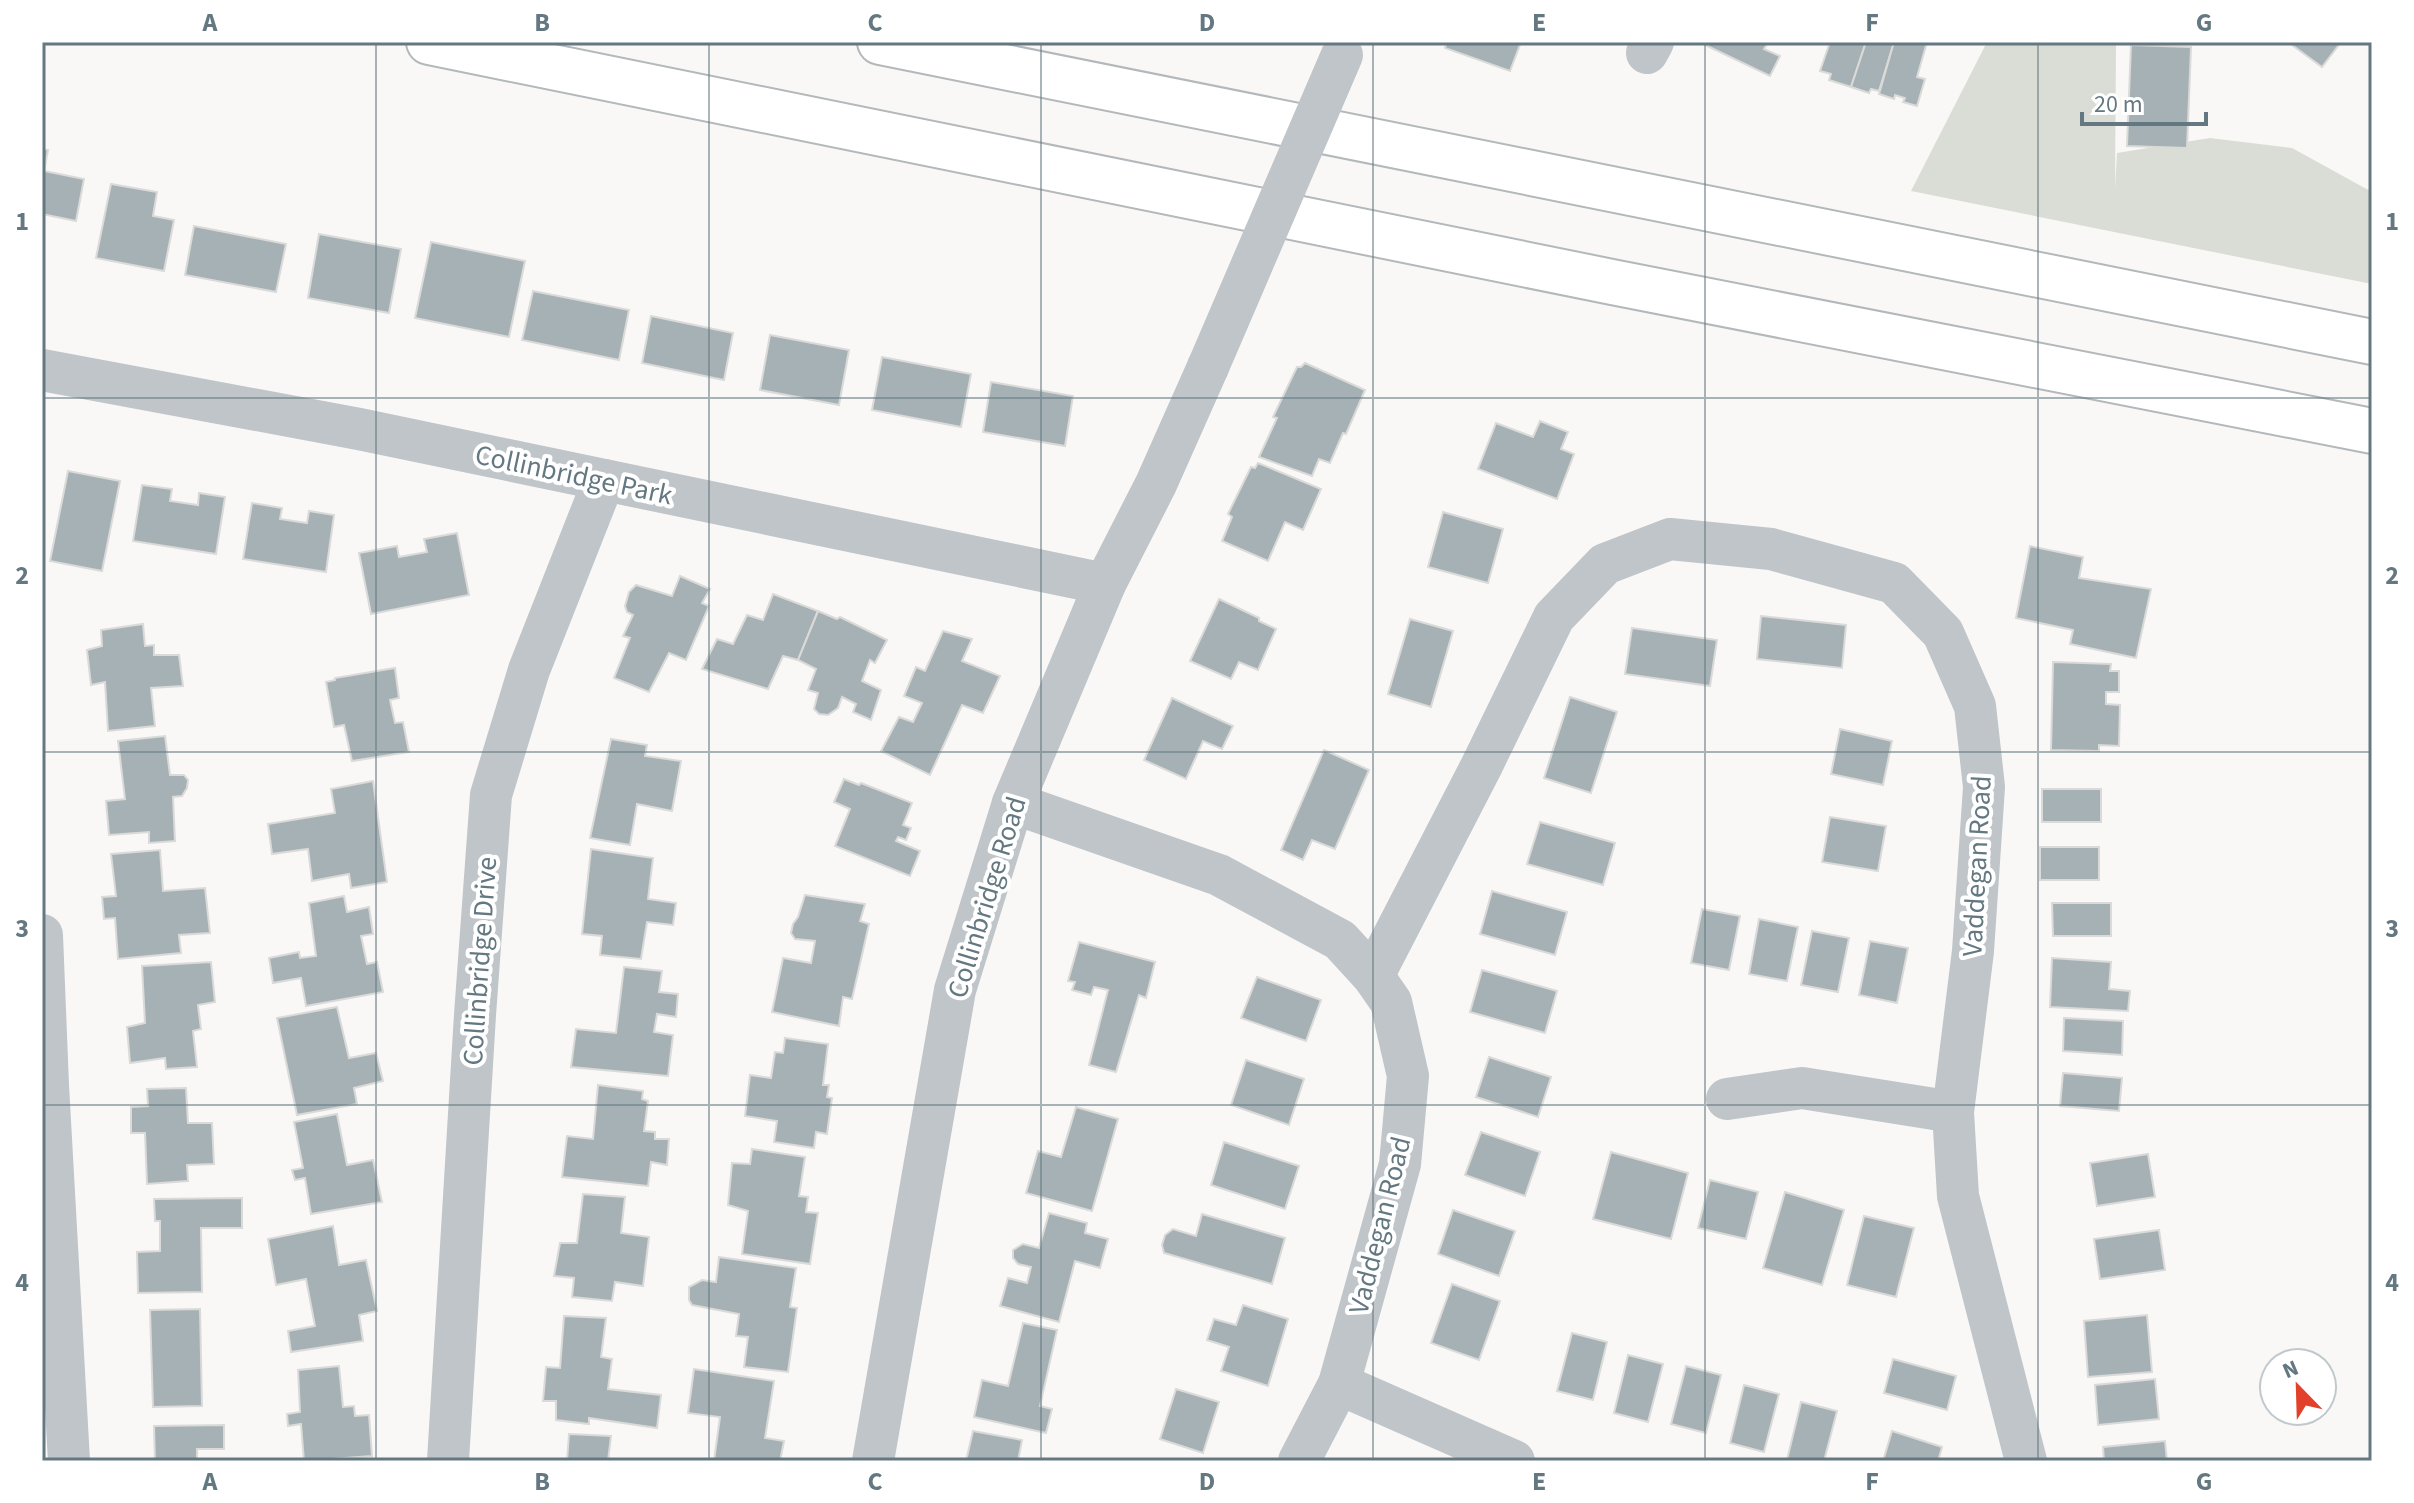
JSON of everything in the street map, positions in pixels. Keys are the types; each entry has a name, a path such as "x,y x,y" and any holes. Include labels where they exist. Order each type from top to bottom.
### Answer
{"highway":[{"path":"429,42 1597,279 2372,431"},
{"path":"880,42 2372,342"}],"street":[{"name":"Collinbridge Road","path":"873,1461 955,990 1013,803 1105,584 1156,484 1345,48"},
{"name":"Collinbridge Park","path":"42,370 359,429 1105,584"},
{"name":"Collinbridge Drive","path":"448,1461 491,795 529,670 604,480"},
{"name":"Vaddegan Road","path":"1373,976 1554,617 1605,564 1670,539 1771,549 1894,583 1943,633 1975,706 1984,787 1973,951 1953,1112 1958,1196 2026,1461"},
{"name":"Vaddegan Road","path":"1013,803 1219,875 1340,940 1373,976 1391,1002 1408,1076 1400,1164 1339,1384 1299,1461"},
{"path":"42,935 48,1101 69,1461"},
{"path":"1727,1099 1802,1088 1953,1112"},
{"path":"1339,1384 1514,1461"}],"shaded area":[{"path":"1987,42 2116,42 2115,188 2117,153 2210,138 2292,148 2372,192 2372,284 1911,191"}],"building":[{"path":"1447,42 1521,42 1510,71 1445,48"},
{"path":"1699,42 1768,42 1764,49 1780,56 1770,76"},
{"path":"1830,42 1866,42 1851,87 1829,80 1831,74 1820,71"},
{"path":"1866,42 1894,42 1879,91 1871,89 1869,93 1851,87"},
{"path":"1894,42 1927,42 1917,77 1925,79 1917,106 1903,102 1905,98 1895,95 1894,99 1879,94"},
{"path":"2288,42 2341,42 2322,67"},
{"path":"2131,45 2191,47 2187,148 2127,146"},
{"path":"42,149 48,150 44,171 84,179 76,221 42,214"},
{"path":"111,184 157,192 153,216 174,220 164,271 96,258"},
{"path":"194,226 286,244 276,292 185,275"},
{"path":"319,234 401,249 389,313 308,298"},
{"path":"431,242 525,261 509,337 415,318"},
{"path":"533,291 629,310 619,360 522,340"},
{"path":"651,316 733,333 724,380 642,363"},
{"path":"770,335 849,350 839,405 760,390"},
{"path":"882,357 971,374 961,427 872,410"},
{"path":"1305,363 1365,390 1330,463 1319,459 1312,476 1259,457 1277,418 1273,417 1297,367"},
{"path":"991,382 1073,396 1065,446 983,432"},
{"path":"1540,421 1568,432 1561,449 1574,454 1557,499 1478,469 1496,423 1533,437"},
{"path":"1258,463 1321,489 1303,530 1285,522 1268,561 1222,541 1232,517 1228,514 1251,467 1255,468"},
{"path":"68,471 120,481 102,571 50,561"},
{"path":"142,485 172,489 170,501 198,505 199,493 225,497 216,554 133,541"},
{"path":"252,503 282,508 280,519 307,523 309,511 334,515 326,572 243,559"},
{"path":"1443,512 1503,529 1488,583 1428,567"},
{"path":"457,533 469,595 371,614 359,553 397,546 399,557 427,552 424,539"},
{"path":"2030,546 2083,557 2079,578 2151,589 2136,658 2070,644 2073,630 2016,618"},
{"path":"680,576 710,589 702,603 709,606 686,660 669,653 649,692 614,678 630,638 623,636 633,615 627,612 625,606 629,592 636,585 672,596"},
{"path":"773,594 818,611 798,660 783,656 768,689 702,669 717,639 733,644 747,615 763,620"},
{"path":"1219,599 1276,629 1258,670 1239,662 1231,679 1190,661"},
{"path":"818,611 837,619 840,617 887,640 875,663 870,660 862,681 881,690 871,720 853,712 856,704 842,697 838,708 828,715 819,714 814,709 818,693 808,690 816,669 798,660"},
{"path":"1761,616 1846,625 1842,668 1757,659"},
{"path":"1410,619 1453,631 1431,707 1388,694"},
{"path":"143,624 145,646 154,645 154,655 179,655 183,686 151,688 155,726 108,731 105,682 91,685 87,650 102,646 101,630"},
{"path":"1632,628 1717,640 1710,686 1625,674"},
{"path":"943,631 972,639 962,661 1000,676 983,713 962,705 930,775 881,751 899,717 913,722 922,703 904,696 916,667 925,671"},
{"path":"2053,662 2111,664 2110,671 2119,671 2119,692 2106,692 2106,704 2120,705 2119,746 2099,745 2099,751 2051,750"},
{"path":"395,668 399,698 390,700 395,723 403,722 409,752 352,761 344,725 334,727 326,682"},
{"path":"1570,697 1617,712 1591,793 1544,778"},
{"path":"1172,698 1233,726 1222,749 1203,741 1186,779 1144,760"},
{"path":"1840,729 1892,741 1883,785 1831,774"},
{"path":"165,736 170,775 184,775 188,780 182,796 173,797 175,841 149,843 149,832 109,835 106,801 125,799 118,741"},
{"path":"611,739 647,745 645,756 681,761 672,811 637,804 630,845 590,838"},
{"path":"1324,750 1369,770 1335,849 1312,840 1303,860 1281,850"},
{"path":"844,779 912,803 903,825 911,828 906,840 898,837 896,841 920,851 910,876 835,846 850,809 834,802"},
{"path":"373,781 387,882 351,888 349,874 312,881 308,849 272,854 268,824 335,813 331,789"},
{"path":"2042,789 2101,789 2101,822 2042,822"},
{"path":"1830,817 1886,826 1878,871 1822,862"},
{"path":"1540,822 1615,843 1603,885 1527,864"},
{"path":"2040,847 2099,847 2099,880 2040,880"},
{"path":"591,849 653,858 648,899 676,903 673,925 647,922 641,959 600,955 602,936 582,934"},
{"path":"160,850 163,891 205,888 210,933 179,935 181,953 118,959 115,918 104,919 102,897 116,896 111,854"},
{"path":"1492,891 1567,912 1555,955 1480,934"},
{"path":"805,895 865,904 860,921 869,924 852,999 843,997 839,1026 772,1012 783,958 811,963 815,941 795,939 791,933"},
{"path":"344,896 347,912 369,907 373,934 361,936 367,964 377,962 383,992 306,1006 301,978 273,983 269,958 299,952 300,958 316,956 309,903"},
{"path":"2052,903 2111,903 2111,936 2053,936"},
{"path":"1702,909 1740,916 1729,970 1691,963"},
{"path":"1759,919 1798,927 1787,981 1749,974"},
{"path":"1812,931 1849,938 1838,992 1801,985"},
{"path":"1870,941 1908,948 1897,1003 1859,995"},
{"path":"1079,942 1155,962 1146,998 1139,995 1116,1072 1089,1065 1108,990 1094,987 1091,995 1072,990 1075,982 1068,981"},
{"path":"2052,958 2111,962 2109,989 2130,991 2128,1011 2050,1007"},
{"path":"211,962 215,1002 198,1005 201,1029 193,1031 197,1067 166,1069 165,1058 130,1063 127,1027 145,1023 142,966"},
{"path":"624,967 662,971 659,992 678,994 676,1017 657,1014 654,1032 673,1035 668,1076 571,1067 576,1029 616,1033"},
{"path":"1482,970 1557,991 1545,1033 1470,1012"},
{"path":"1257,977 1321,1000 1306,1041 1241,1018"},
{"path":"337,1007 349,1058 376,1053 383,1081 354,1088 357,1104 297,1115 277,1018"},
{"path":"2064,1018 2123,1021 2122,1055 2063,1051"},
{"path":"785,1038 828,1044 823,1085 829,1085 827,1097 832,1098 827,1134 816,1132 814,1148 774,1142 777,1121 745,1116 750,1075 771,1078 775,1052 783,1053"},
{"path":"1489,1057 1551,1077 1538,1117 1476,1097"},
{"path":"1246,1060 1304,1079 1289,1125 1231,1105"},
{"path":"2063,1073 2122,1078 2119,1111 2060,1106"},
{"path":"598,1085 643,1091 642,1099 648,1101 644,1131 655,1132 655,1139 669,1139 667,1165 651,1162 648,1186 562,1177 567,1136 593,1139"},
{"path":"186,1088 188,1123 212,1123 214,1164 187,1165 188,1181 147,1184 145,1133 131,1133 131,1107 148,1106 147,1089"},
{"path":"1076,1107 1118,1119 1092,1211 1026,1193 1038,1151 1061,1157"},
{"path":"337,1114 347,1165 373,1160 382,1202 311,1214 305,1178 295,1180 292,1170 303,1168 294,1122"},
{"path":"1481,1132 1540,1152 1525,1196 1465,1175"},
{"path":"1224,1142 1299,1166 1285,1209 1211,1185"},
{"path":"752,1149 805,1157 799,1196 808,1197 806,1212 818,1213 810,1264 742,1254 748,1211 728,1205 732,1163 750,1164"},
{"path":"1611,1152 1688,1173 1671,1239 1593,1219"},
{"path":"2148,1154 2155,1197 2097,1206 2090,1163"},
{"path":"1710,1180 1758,1192 1746,1239 1698,1228"},
{"path":"1785,1192 1844,1210 1822,1285 1763,1268"},
{"path":"583,1194 625,1197 621,1233 649,1237 643,1286 615,1282 612,1301 572,1297 574,1278 554,1276 560,1243 577,1243"},
{"path":"242,1198 242,1228 201,1228 202,1292 138,1293 137,1252 160,1251 160,1221 155,1221 154,1199"},
{"path":"1453,1210 1515,1231 1499,1276 1438,1254"},
{"path":"1049,1213 1087,1223 1085,1233 1108,1239 1100,1268 1075,1261 1059,1322 1000,1306 1008,1278 1027,1283 1031,1267 1018,1264 1013,1258 1013,1250 1023,1244 1039,1248"},
{"path":"1202,1214 1285,1238 1272,1284 1164,1253 1162,1245 1165,1235 1173,1229 1196,1236"},
{"path":"1864,1216 1914,1228 1896,1297 1847,1285"},
{"path":"333,1226 339,1265 366,1260 377,1311 359,1315 363,1341 291,1352 288,1331 315,1326 306,1279 276,1285 268,1239"},
{"path":"2159,1230 2165,1270 2100,1279 2094,1239"},
{"path":"719,1257 796,1268 790,1307 797,1308 788,1372 744,1367 748,1337 736,1336 739,1314 692,1305 689,1300 689,1287 702,1280 716,1282"},
{"path":"1452,1284 1500,1301 1479,1360 1431,1343"},
{"path":"1243,1305 1288,1319 1268,1386 1221,1371 1229,1347 1207,1340 1214,1319 1236,1325"},
{"path":"200,1309 202,1406 153,1407 150,1310"},
{"path":"2147,1315 2152,1372 2088,1377 2084,1321"},
{"path":"564,1316 606,1318 601,1357 612,1359 608,1389 661,1395 657,1428 589,1418 589,1424 556,1420 556,1401 543,1401 546,1367 560,1368"},
{"path":"1023,1323 1057,1330 1040,1406 1052,1409 1046,1433 974,1417 982,1380 1008,1386"},
{"path":"1572,1333 1607,1342 1593,1400 1557,1391"},
{"path":"1628,1355 1663,1364 1648,1422 1614,1413"},
{"path":"1893,1359 1956,1376 1947,1410 1884,1393"},
{"path":"339,1366 343,1407 354,1406 355,1416 369,1415 372,1456 304,1461 301,1424 288,1426 287,1414 300,1412 298,1370"},
{"path":"1686,1366 1721,1375 1706,1433 1671,1424"},
{"path":"694,1369 774,1381 765,1438 784,1441 780,1461 714,1461 720,1417 688,1413"},
{"path":"2155,1379 2159,1419 2098,1425 2095,1385"},
{"path":"1744,1385 1779,1394 1764,1452 1730,1443"},
{"path":"1176,1389 1219,1402 1203,1453 1160,1439"},
{"path":"1801,1402 1837,1411 1824,1461 1787,1460"},
{"path":"224,1425 224,1449 197,1449 197,1461 155,1461 154,1426"},
{"path":"973,1431 1022,1440 1018,1461 966,1461"},
{"path":"1892,1431 1942,1447 1938,1461 1883,1461"},
{"path":"569,1434 611,1436 608,1461 567,1461"},
{"path":"2165,1441 2167,1461 2104,1461 2103,1447"}]}
